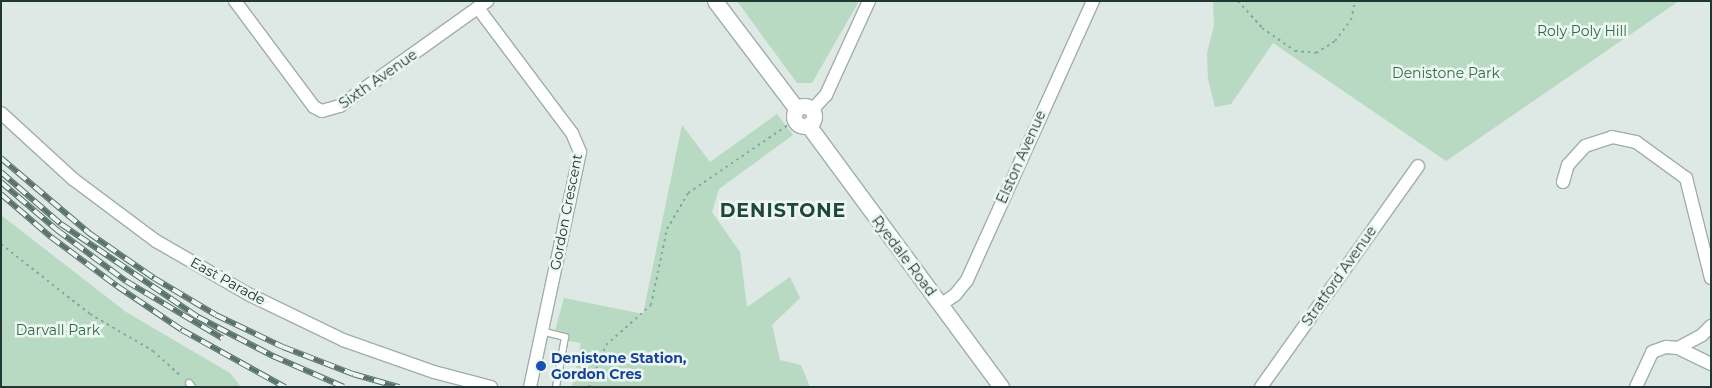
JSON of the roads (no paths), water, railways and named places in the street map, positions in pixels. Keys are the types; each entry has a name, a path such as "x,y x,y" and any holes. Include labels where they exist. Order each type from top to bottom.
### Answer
{"street":[{"name":"Sixth Avenue","path":"235,1 314,107 331,111 482,5"},
{"name":"Ryedale Road","path":"715,1 1001,387"},
{"path":"800,118 806,106 812,110 826,94 868,1"},
{"name":"Elston Avenue","path":"940,305 955,295 967,280 1092,1"},
{"name":"Gordon Crescent","path":"482,5 572,133 580,152 530,387"},
{"name":"East Parade","path":"1,113 73,179 156,241 248,294 343,340 434,372 491,387"},
{"path":"1562,182 1568,165 1585,146 1612,137 1636,142 1686,178 1711,278"},
{"name":"Stratford Avenue","path":"1261,387 1418,166"},
{"path":"1636,387 1652,352 1678,348 1702,336 1711,326"},
{"path":"1678,348 1711,364"}],"lane":[{"path":"542,331 565,337 556,387"}],"railway":[{"path":"1,158 89,233 154,278 216,315 283,347 353,374 399,387"},
{"path":"1,172 61,224 198,317 273,356 344,387"},
{"path":"1,182 57,230 126,281 222,338"},
{"path":"1,194 51,237 117,286 182,330 285,387"}],"place":[{"name":"Denistone Station, Gordon Cres","path":"541,366"}],"district":[{"name":"DENISTONE","path":"783,211"}],"park label":[{"name":"Roly Poly Hill","path":"1582,31"},
{"name":"Denistone Park","path":"1446,73"},
{"name":"Darvall Park","path":"58,330"}]}
